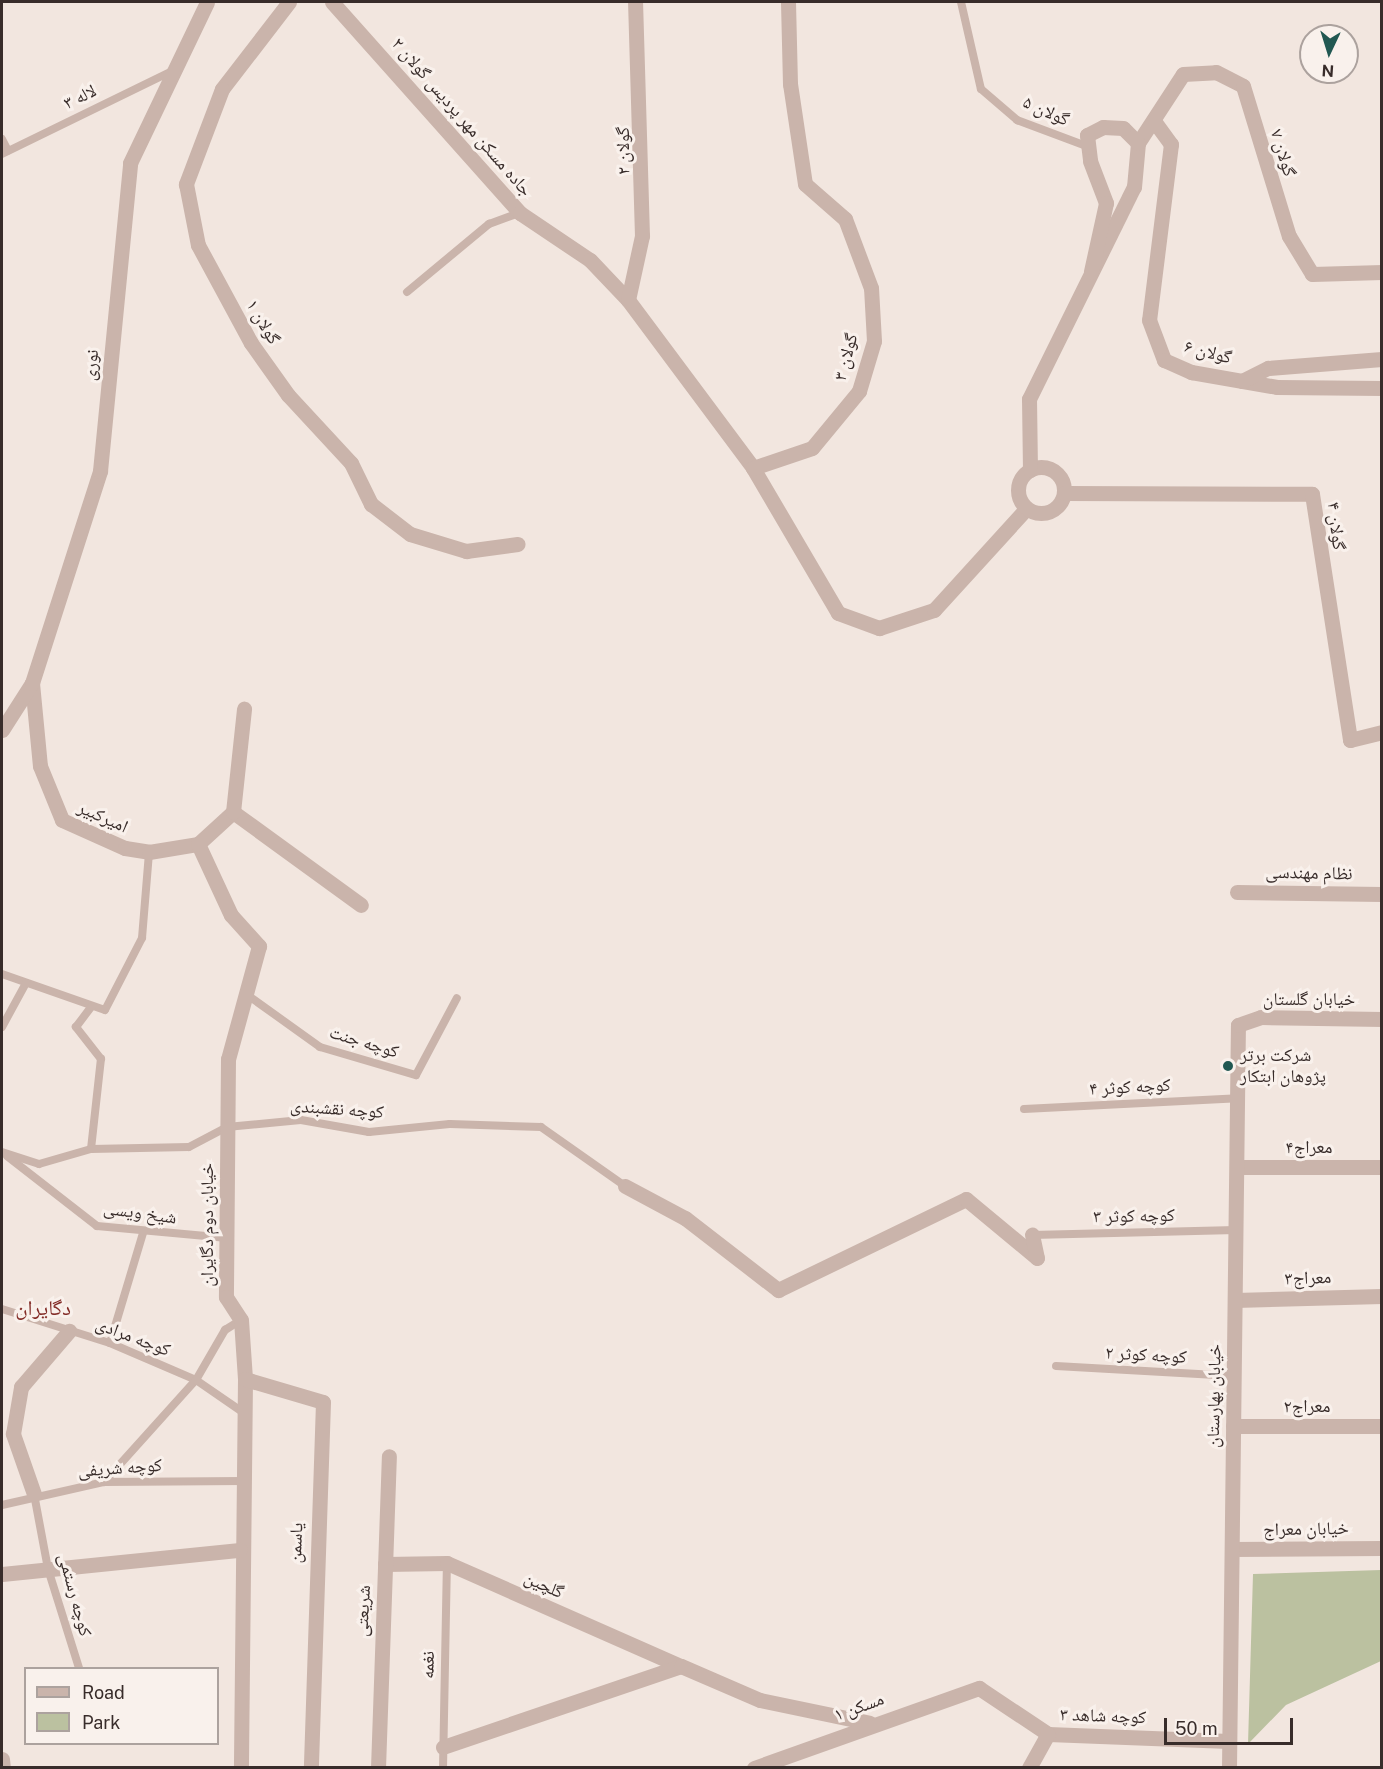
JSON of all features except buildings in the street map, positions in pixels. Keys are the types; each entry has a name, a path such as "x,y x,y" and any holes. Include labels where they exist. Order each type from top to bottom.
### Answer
{"street":[{"name":"نوری","path":"2,730 32,683 100,471 130,162 207,2"},
{"name":"گولان ۱","path":"289,2 222,89 186,184 198,245 251,344 288,395 351,463 371,504 410,534 466,551 518,544"},
{"name":"جاده مسکن مهر پردیس گولان ۲","path":"332,2 520,213 590,260 628,300 753,468 838,613 879,628 934,610 1026,509"},
{"name":"گولان ۲","path":"628,300 642,236 636,2"},
{"name":"گولان ۳","path":"753,468 812,448 859,390 874,341 872,288 845,219 805,184 790,84 788,2"},
{"name":"گولان ۷","path":"1154,121 1183,74 1216,72 1243,86 1288,236 1312,274 1382,272"},
{"path":"1030,470 1054,471 1064,493 1049,512 1026,509 1017,488 1030,470 1029,399 1091,271 1128,207 1138,142 1154,121"},
{"name":"گولان ۶","path":"1154,121 1171,144 1149,320 1164,360 1191,372 1242,381 1382,388"},
{"path":"1091,271 1106,203 1086,146 1087,135 1103,127 1123,128 1138,142"},
{"path":"1242,381 1268,368 1382,359"},
{"name":"گولان ۴","path":"1064,493 1312,494 1350,740 1382,732"},
{"name":"امیرکبیر","path":"32,683 40,766 62,820 124,848 149,852 198,844"},
{"path":"198,844 233,812 244,709"},
{"path":"233,812 361,905"},
{"name":"خیابان دوم دگایران","path":"198,844 231,915 259,946 228,1059 226,1297 241,1320 245,1379 240,1550 240,1767"},
{"name":"نظام مهندسی","path":"1237,892 1382,894"},
{"name":"خیابان گلستان","path":"1239,1025 1261,1017 1382,1019"},
{"name":"خیابان بهارستان","path":"1228,1767 1239,1025"},
{"name":"معراج۴","path":"1237,1167 1382,1167"},
{"path":"625,1186 686,1218 778,1290 966,1199 1036,1258 1032,1234"},
{"name":"معراج۳","path":"1235,1300 1382,1296"},
{"path":"34,1494 13,1434 21,1387 69,1331"},
{"name":"یاسمن","path":"245,1379 323,1402 311,1767"},
{"name":"معراج۲","path":"1233,1426 1382,1426"},
{"name":"شریعتی","path":"378,1767 389,1456"},
{"name":"خیابان معراج","path":"1232,1549 1382,1548"},
{"path":"2,1574 240,1550"},
{"name":"گلچین","path":"385,1564 447,1563 760,1700 870,1723"},
{"path":"443,1748 681,1666"},
{"name":"مسکن ۱","path":"754,1767 870,1723 979,1688 1048,1734"},
{"path":"1029,1767 1048,1734"},
{"name":"کوچه شاهد ۳","path":"1048,1734 1229,1741"},
{"path":"2,1759 3,1767"}],"lane":[{"name":"گولان ۵","path":"961,2 981,89 1017,120 1086,146"},
{"name":"لاله ۳","path":"5,153 174,70"},
{"path":"2,139 5,153"},
{"path":"407,292 489,224 520,213"},
{"path":"2,974 105,1010 142,938 149,852"},
{"path":"2,1027 26,983"},
{"name":"کوچه جنت","path":"246,994 320,1047 416,1075 456,998"},
{"path":"91,1149 101,1059 76,1027 92,1006"},
{"name":"کوچه کوثر ۴","path":"1024,1109 1238,1098"},
{"name":"کوچه نقشبندی","path":"2,1152 39,1164 91,1149 189,1147 227,1127 300,1120 369,1132 450,1124 541,1127 625,1186"},
{"name":"شیخ ویسی","path":"2,1152 97,1227 143,1233 227,1238"},
{"name":"کوچه کوثر ۳","path":"1032,1234 1236,1230"},
{"path":"110,1343 143,1233"},
{"name":"کوچه مرادی","path":"2,1309 110,1343 196,1380 244,1413"},
{"path":"104,1482 196,1380 225,1330 241,1320"},
{"name":"کوچه کوثر ۲","path":"1056,1366 1234,1376"},
{"name":"کوچه شریفی","path":"2,1505 34,1494 104,1482 243,1480"},
{"name":"کوچه رستمی","path":"34,1494 48,1569 79,1667"},
{"name":"نغمه","path":"443,1767 447,1563"}],"green space":[{"path":"1381,1570 1381,1661 1286,1705 1248,1744 1253,1574"}],"place":[{"name":"شرکت برتر پژوهان ابتکار","path":"1228,1066"}],"district":[{"name":"دگایران","path":"43,1308"}]}
